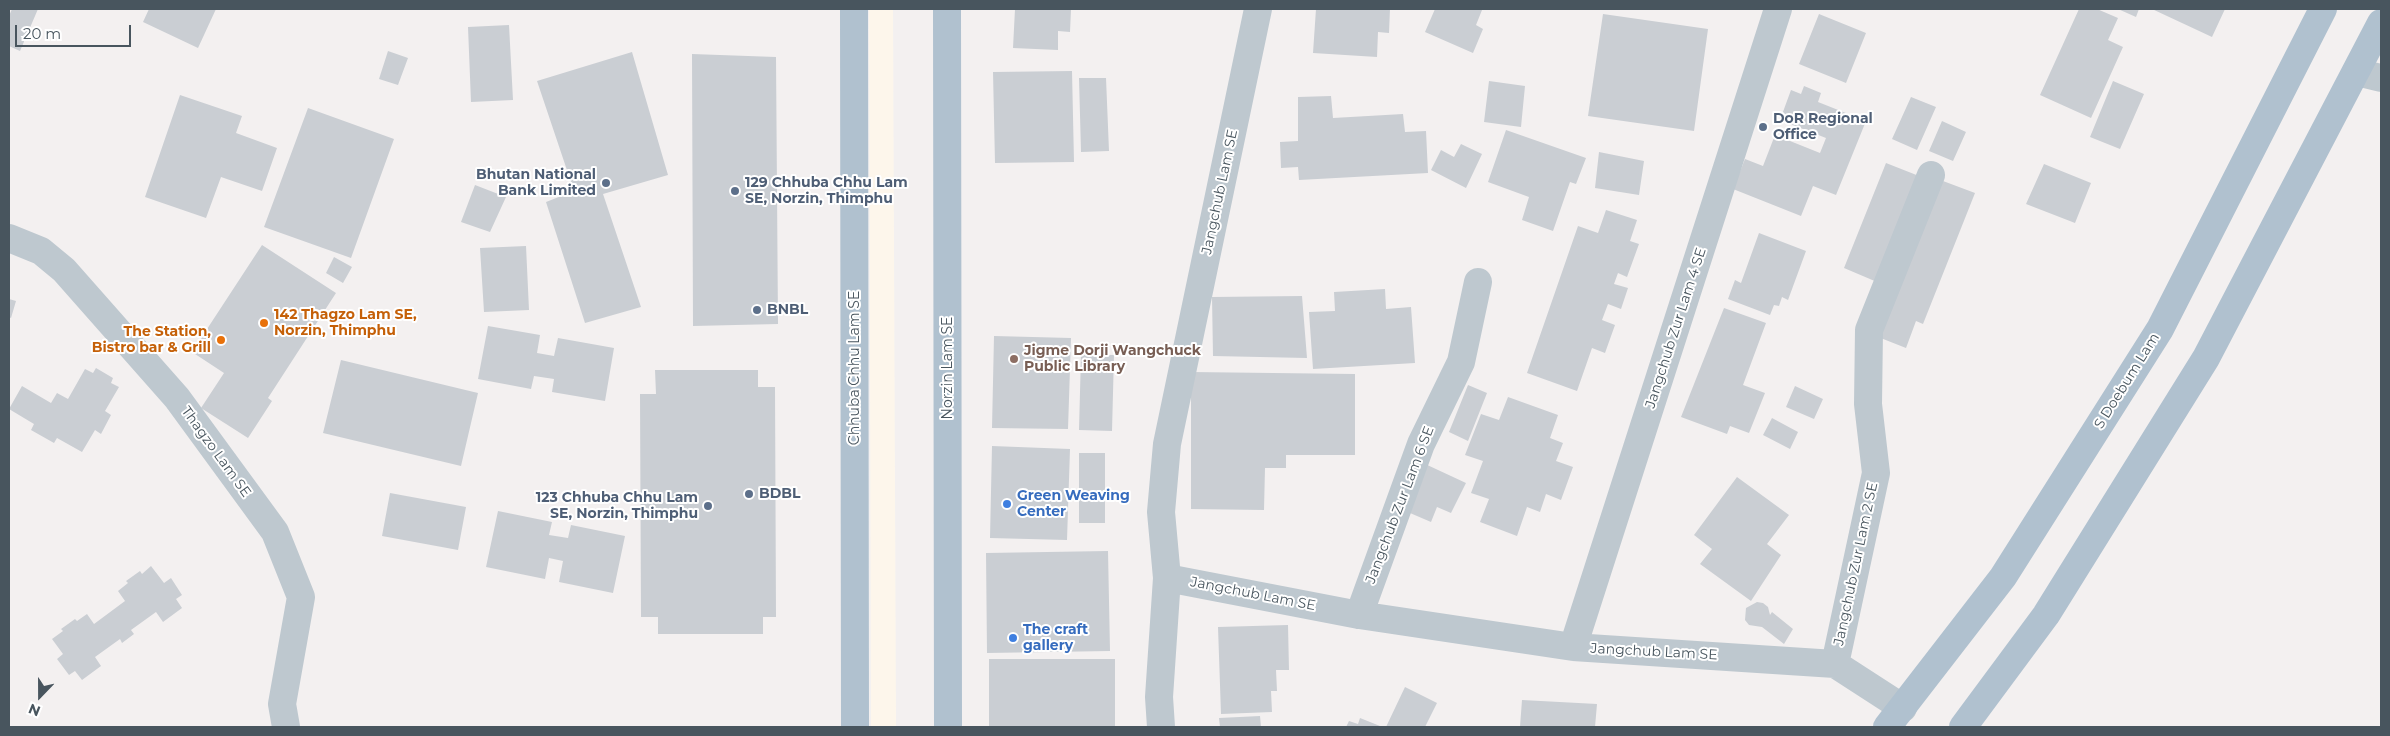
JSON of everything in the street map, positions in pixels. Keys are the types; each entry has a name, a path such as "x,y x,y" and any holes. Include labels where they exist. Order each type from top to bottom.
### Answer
{"main road":[{"name":"Norzin Lam SE","path":"947,9 948,727"},
{"name":"S Doebum Lam","path":"1895,718 2003,577 2160,329 2323,9"},
{"name":"Chhuba Chhu Lam SE","path":"849,10 856,727"},
{"path":"1963,727 2046,615 2206,358 2369,75 2381,23"}],"street":[{"name":"Jangchub Lam SE","path":"1258,9 1167,444 1161,512 1167,578 1359,615 1573,647 1710,654 1835,664 1895,718"},
{"name":"Jangchub Zur Lam 4 SE","path":"1573,647 1778,9"},
{"name":"Jangchub Zur Lam 2 SE","path":"1835,664 1876,473 1868,404 1869,330 1931,175"},
{"name":"Thagzo Lam SE","path":"9,238 40,251 64,270 177,398 275,532 301,597 282,704 286,727"},
{"name":"Jangchub Zur Lam 6 SE","path":"1359,615 1421,444 1461,362 1478,282"},
{"path":"1161,727 1159,696 1167,578"}],"shaded area":[{"path":"869,9 893,9 896,727 871,727"}],"building":[{"path":"12,9 38,9 20,51 9,46 9,16"},
{"path":"149,9 216,9 198,48 143,22"},
{"path":"1015,9 1071,9 1070,32 1058,31 1058,50 1013,48"},
{"path":"1316,9 1390,9 1389,33 1378,32 1377,57 1313,53"},
{"path":"1435,9 1482,10 1476,25 1483,29 1473,53 1425,32"},
{"path":"2079,9 2097,9 2118,18 2108,40 2123,47 2091,118 2040,95"},
{"path":"2118,9 2139,9 2136,17"},
{"path":"2152,9 2225,9 2212,37"},
{"path":"1603,14 1708,29 1694,131 1588,116"},
{"path":"1819,14 1866,33 1846,83 1799,64"},
{"path":"509,25 513,100 471,102 468,27"},
{"path":"388,51 408,58 398,85 379,79"},
{"name":"Bhutan National Bank Limited","path":"632,52 668,175 603,194 641,307 585,323 546,202 574,191 537,81"},
{"name":"129 Chhuba Chhu Lam SE, Norzin, Thimphu","path":"692,54 776,57 778,324 693,326"},
{"path":"1072,71 1074,162 995,163 993,72"},
{"path":"1079,78 1106,78 1109,151 1081,152"},
{"path":"1489,81 1525,86 1521,127 1484,122"},
{"path":"2113,81 2144,94 2120,149 2090,137"},
{"path":"1804,86 1821,93 1818,102 1866,121 1836,195 1813,186 1801,216 1733,189 1745,159 1763,166 1775,135 1820,153 1826,138 1780,120 1791,90 1801,94"},
{"path":"180,95 242,116 236,133 277,148 262,191 221,177 206,218 145,197"},
{"path":"1331,96 1333,118 1403,114 1405,132 1426,131 1428,173 1299,180 1298,167 1281,168 1280,142 1298,141 1298,97"},
{"path":"1911,97 1936,107 1917,150 1892,139"},
{"path":"308,108 394,139 351,258 264,227"},
{"path":"1942,121 1966,132 1953,161 1929,151"},
{"path":"1506,130 1586,158 1576,184 1570,182 1553,231 1522,220 1529,197 1488,182"},
{"path":"1461,144 1482,154 1466,188 1431,170 1441,150 1454,157"},
{"path":"1599,152 1644,161 1639,195 1595,188"},
{"path":"1886,163 1919,176 1877,282 1844,268"},
{"path":"2044,164 2091,183 2075,223 2026,204"},
{"path":"1935,178 1975,193 1923,324 1916,321 1906,348 1873,335"},
{"path":"475,185 506,197 490,232 461,222"},
{"path":"1606,210 1637,220 1630,241 1639,244 1627,277 1618,273 1614,284 1628,288 1621,309 1608,304 1602,320 1615,325 1605,353 1592,348 1577,391 1527,373 1578,226 1598,233"},
{"path":"1759,233 1806,251 1788,300 1782,297 1779,306 1774,305 1770,315 1728,299 1735,280 1741,283"},
{"name":"142 Thagzo Lam SE, Norzin, Thimphu","path":"262,245 336,293 268,398 272,401 248,438 201,408 224,373 192,352"},
{"path":"526,246 529,310 484,312 480,248"},
{"path":"334,257 352,267 343,283 326,273"},
{"path":"1385,289 1386,309 1411,307 1415,363 1313,369 1309,312 1335,311 1334,292"},
{"path":"1302,296 1307,358 1213,356 1212,297"},
{"path":"9,299 16,301 11,318 9,317"},
{"path":"1724,308 1766,323 1743,385 1765,393 1749,433 1730,426 1727,434 1681,417"},
{"path":"488,326 540,335 537,353 554,356 558,338 614,348 605,401 552,392 554,379 534,376 531,389 478,379"},
{"path":"994,336 1071,338 1068,429 992,428"},
{"path":"1081,354 1114,355 1112,431 1079,430"},
{"path":"341,360 478,393 461,466 323,433"},
{"path":"96,368 113,378 111,383 119,387 105,411 111,415 101,434 95,430 82,452 57,438 54,443 31,430 34,424 9,409 22,386 51,403 57,393 68,399 85,369 93,373"},
{"name":"123 Chhuba Chhu Lam SE, Norzin, Thimphu","path":"655,370 758,370 758,387 775,387 776,617 763,617 763,634 658,634 658,617 641,617 640,394 656,394"},
{"path":"1191,372 1355,374 1355,455 1286,455 1286,468 1265,468 1264,510 1191,509"},
{"path":"1468,385 1487,393 1468,441 1449,432"},
{"path":"1795,386 1823,399 1814,419 1786,407"},
{"path":"1508,397 1558,415 1550,438 1563,443 1556,461 1573,467 1561,500 1546,494 1540,512 1527,507 1517,536 1480,522 1489,499 1471,493 1483,461 1465,455 1481,414 1499,420"},
{"path":"1772,418 1798,432 1790,449 1763,435"},
{"path":"992,446 1070,449 1067,540 990,538"},
{"path":"1079,453 1105,453 1105,523 1079,523"},
{"path":"1423,463 1466,483 1451,513 1437,507 1431,522 1403,510"},
{"path":"1737,477 1789,515 1767,544 1781,555 1751,601 1700,564 1712,549 1694,535"},
{"path":"390,493 466,507 458,550 382,536"},
{"path":"498,511 552,522 549,535 568,538 571,525 625,536 613,593 559,582 563,561 549,558 545,579 486,567"},
{"path":"1108,551 1110,651 987,653 986,553"},
{"path":"151,566 164,583 171,578 182,595 176,599 182,608 163,622 156,612 131,630 134,634 122,643 120,639 95,657 101,666 82,680 75,671 69,675 57,659 63,654 52,639 63,631 61,629 75,619 77,621 87,614 94,624 125,601 118,591 128,583 126,581 140,571 142,574"},
{"path":"1757,602 1763,603 1768,607 1770,615 1772,612 1793,629 1784,644 1762,627 1749,625 1745,620 1746,608"},
{"path":"1288,625 1289,670 1276,670 1277,691 1271,691 1272,712 1221,714 1218,627"},
{"path":"989,659 1115,659 1115,727 989,727"},
{"path":"1405,687 1437,703 1425,727 1386,727"},
{"path":"1522,700 1597,704 1595,727 1520,727"},
{"path":"1260,716 1261,727 1220,727 1219,718"},
{"path":"1360,718 1380,727 1346,727 1349,721 1358,724"}],"place":[{"name":"DoR Regional Office","path":"1763,127"},
{"name":"Bhutan National Bank Limited","path":"606,183"},
{"name":"129 Chhuba Chhu Lam SE, Norzin, Thimphu","path":"735,191"},
{"name":"BNBL","path":"757,310"},
{"name":"142 Thagzo Lam SE, Norzin, Thimphu","path":"264,323"},
{"name":"The Station, Bistro bar & Grill","path":"221,340"},
{"name":"Jigme Dorji Wangchuck Public Library","path":"1014,359"},
{"name":"BDBL","path":"749,494"},
{"name":"Green Weaving Center","path":"1007,504"},
{"name":"123 Chhuba Chhu Lam SE, Norzin, Thimphu","path":"708,506"},
{"name":"The craft gallery","path":"1013,638"}]}
